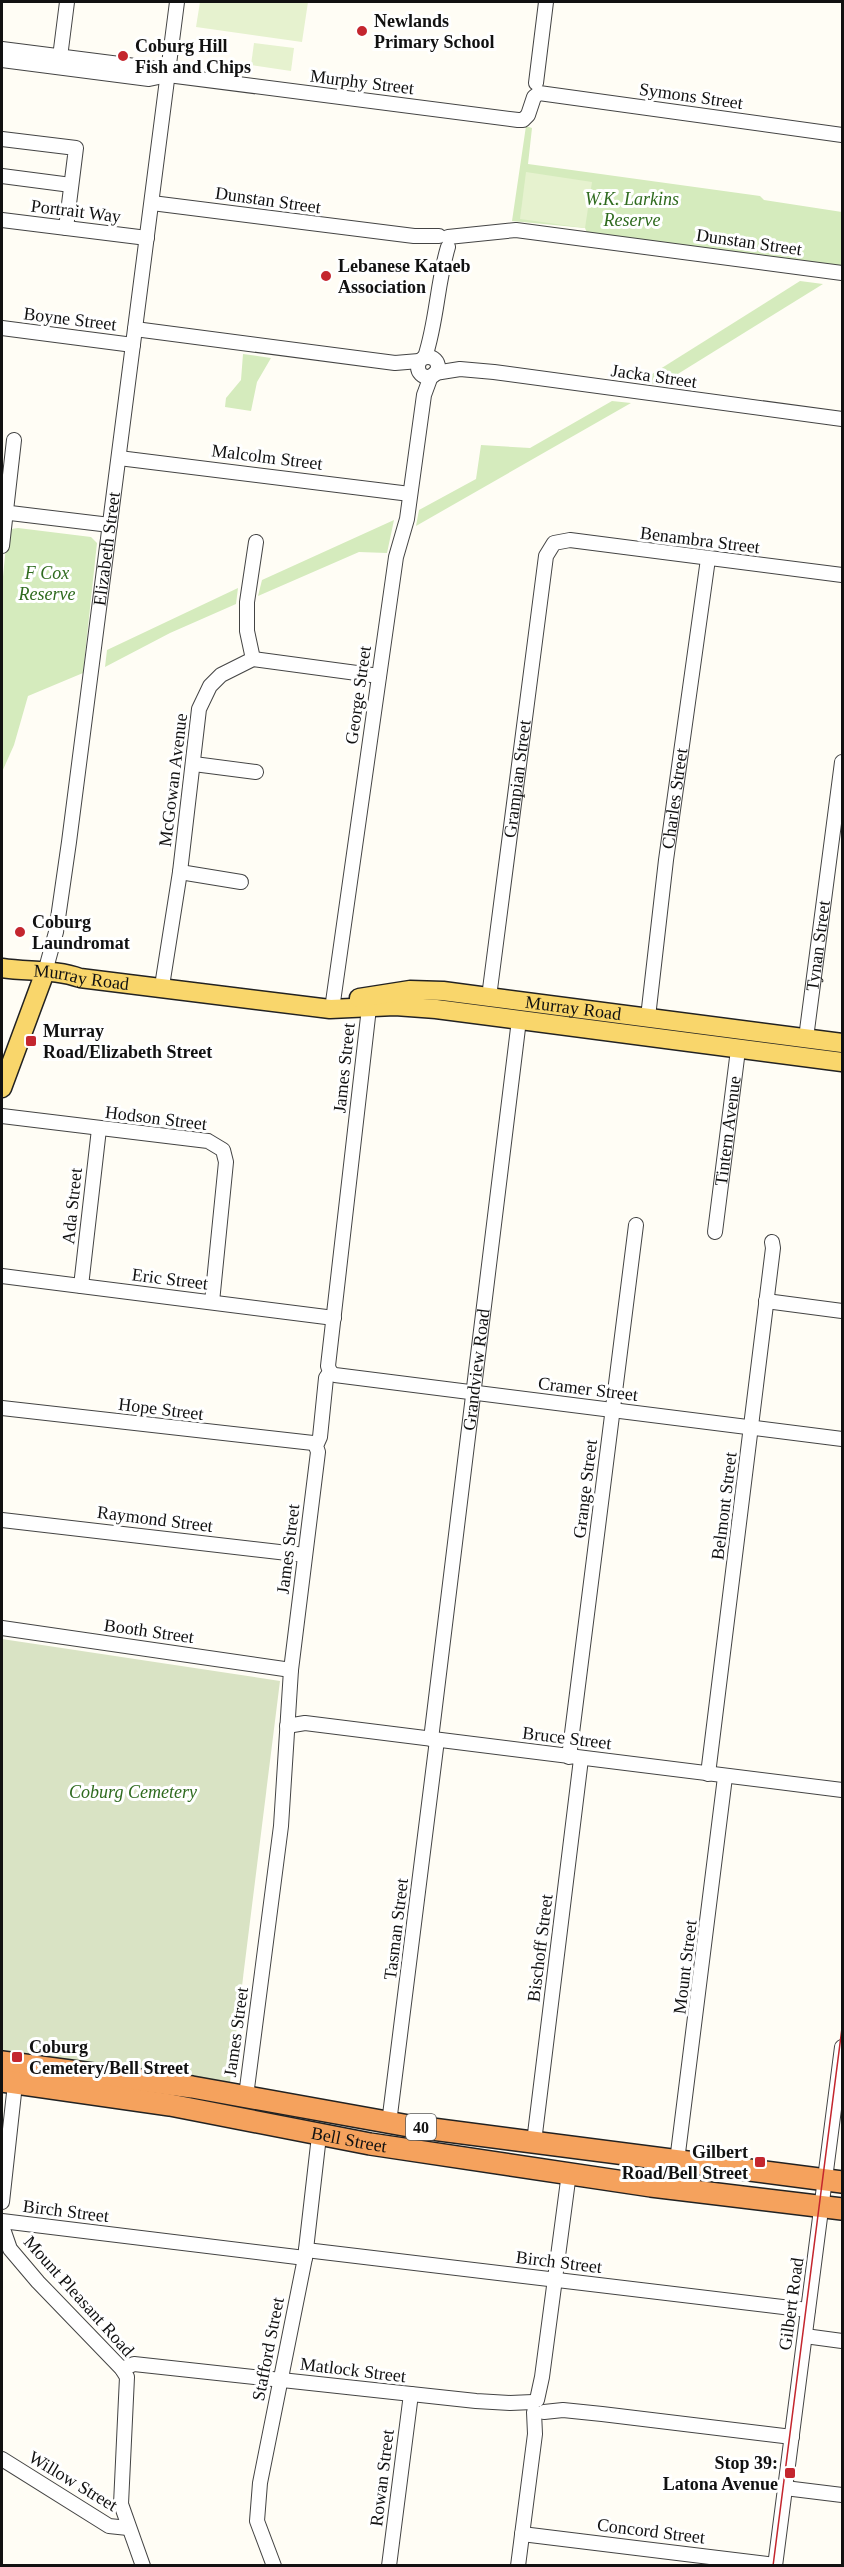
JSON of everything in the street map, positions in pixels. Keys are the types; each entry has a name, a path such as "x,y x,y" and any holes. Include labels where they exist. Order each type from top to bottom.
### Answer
{"highway":[{"name":"Bell Street","path":"9,2072 246,2097 389,2123 834,2181"},
{"name":"Bell Street","path":"9,2072 319,2136 569,2173 832,2208"},
{"path":"284,2103 287,2129"}],"main road":[{"name":"Murray Road","path":"2,968 330,1008 416,1007 843,1062"},
{"name":"Elizabeth Street","path":"2,1088 45,972"},
{"name":"Murray Road","path":"304,1004 426,990 843,1043"},
{"name":"Grampian Street","path":"486,1015 489,997"},
{"name":"Grandview Road","path":"519,1020 522,1001"},
{"name":"Charles Street","path":"645,1037 648,1017"},
{"name":"Tintern Avenue","path":"738,1050 741,1029"},
{"name":"Tynan Street","path":"804,1057 806,1038"}],"street":[{"path":"59,62 67,2"},
{"name":"Elizabeth Street","path":"45,972 55,939 63,884 177,2"},
{"name":"Murphy Street","path":"59,62 149,80 168,75 523,120 528,115 536,89 546,2"},
{"path":"2,49 59,62"},
{"path":"2,60 59,62"},
{"name":"Symons Street","path":"536,89 539,93 843,135"},
{"path":"2,139 76,148 66,228"},
{"path":"2,176 71,185"},
{"name":"Dunstan Street","path":"152,203 414,236 443,243 472,236 516,230 843,273"},
{"name":"Portrait Way","path":"2,220 147,238"},
{"name":"George Street","path":"333,1002 396,556 405,529 441,272 443,243"},
{"name":"Boyne Street","path":"2,328 133,345"},
{"name":"Jacka Street","path":"135,329 843,419"},
{"path":"2,546 3,512 14,440"},
{"name":"Malcolm Street","path":"118,458 410,494"},
{"path":"3,512 110,525"},
{"name":"Benambra Street","path":"554,543 570,540 843,575"},
{"path":"256,542 246,631 253,659 379,676"},
{"name":"Grampian Street","path":"489,997 546,556 554,543"},
{"name":"Charles Street","path":"648,1017 665,871 708,559"},
{"name":"McGowan Avenue","path":"162,986 180,872 199,709 210,686 226,671 253,659"},
{"name":"Tynan Street","path":"806,1038 843,762"},
{"path":"194,764 256,772"},
{"path":"180,872 242,882"},
{"name":"James Street","path":"246,2097 281,1826 291,1670 318,1452 316,1446 320,1437 326,1378 330,1372 328,1366 369,1008"},
{"name":"Grandview Road","path":"434,1740 472,1394 519,1020"},
{"name":"Tintern Avenue","path":"715,1232 738,1050"},
{"name":"Hodson Street","path":"2,1116 208,1141 223,1150 226,1162 212,1302"},
{"name":"Ada Street","path":"81,1286 99,1129"},
{"name":"Grange Street","path":"575,1758 613,1410 636,1225"},
{"name":"Belmont Street","path":"708,1774 772,1242"},
{"name":"Eric Street","path":"2,1276 334,1318"},
{"path":"766,1301 843,1311"},
{"name":"Cramer Street","path":"330,1372 335,1375 472,1394 843,1439"},
{"name":"Hope Street","path":"2,1408 316,1446"},
{"name":"Raymond Street","path":"2,1520 304,1555"},
{"name":"Booth Street","path":"2,1628 291,1670"},
{"name":"Bruce Street","path":"287,1726 305,1723 843,1790"},
{"name":"Tasman Street","path":"389,2123 434,1740"},
{"name":"Bischoff Street","path":"534,2142 575,1758"},
{"name":"Mount Street","path":"677,2162 725,1777"},
{"name":"Gilbert Road","path":"775,2565 808,2310 832,2208 842,2049"},
{"path":"2,2202 9,2072"},
{"name":"Stafford Street","path":"274,2565 257,2521 260,2483 305,2254 319,2136"},
{"path":"518,2565 569,2173"},
{"name":"Birch Street","path":"2,2221 556,2280 808,2310"},
{"name":"Mount Pleasant Road","path":"2,2226 10,2249 127,2377 121,2504 143,2565"},
{"path":"805,2336 843,2341"},
{"name":"Matlock Street","path":"122,2369 134,2364 539,2406 792,2437"},
{"name":"Rowan Street","path":"389,2565 411,2394"},
{"name":"Willow Street","path":"2,2459 109,2526 128,2528"},
{"path":"785,2488 843,2495"},
{"name":"Concord Street","path":"522,2534 775,2565"}],"green space":[{"path":"200,2 308,2 302,42 196,27"},
{"path":"254,43 294,48 291,71 251,65"},
{"name":"W.K. Larkins Reserve","path":"526,126 532,128 528,164 760,196 764,200 842,212 842,269 588,235 585,228 512,221"},
{"path":"526,172 592,182 585,228 520,219"},
{"path":"800,281 823,284 660,385 641,381"},
{"path":"243,354 271,358 257,382 251,411 225,407 226,398 241,380"},
{"path":"612,401 631,403 416,526 419,510 476,479 481,445 530,448"},
{"path":"394,520 387,553 359,552 258,596 262,580"},
{"name":"F Cox Reserve","path":"11,529 91,537 97,543 83,673 28,696 14,745 2,772 2,587 7,535"},
{"path":"238,588 236,604 170,633 105,667 107,650"},
{"name":"Coburg Cemetery","path":"2,1639 280,1681 230,2082 2,2050"}],"tram line":[{"path":"773,2566 842,2028"}],"place":[{"name":"Newlands Primary School","path":"362,31"},
{"name":"Coburg Hill Fish and Chips","path":"123,56"},
{"name":"Lebanese Kataeb Association","path":"326,276"},
{"name":"Coburg Laundromat","path":"20,932"},
{"name":"Murray Road/Elizabeth Street","path":"31,1041"},
{"name":"Coburg Cemetery/Bell Street","path":"17,2057"},
{"name":"Gilbert Road/Bell Street","path":"760,2162"},
{"name":"Stop 39: Latona Avenue","path":"790,2473"}]}
